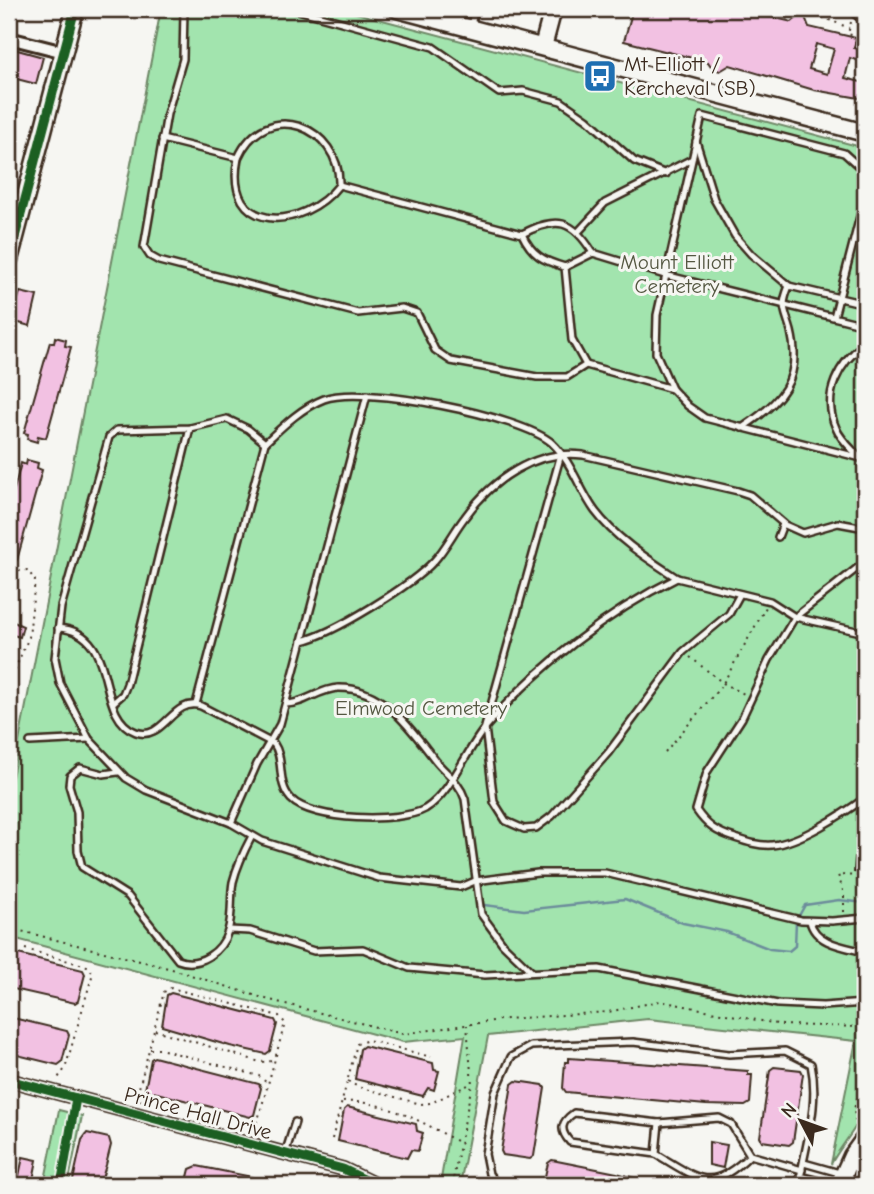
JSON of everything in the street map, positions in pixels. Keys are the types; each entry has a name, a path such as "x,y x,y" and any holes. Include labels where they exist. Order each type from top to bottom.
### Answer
{"main road":[{"path":"9,260 75,9"},
{"path":"397,9 865,133"},
{"path":"542,47 553,9"},
{"path":"839,1182 861,1134"}],"street":[{"path":"9,38 64,52"},
{"name":"Prince Hall Drive","path":"9,1080 343,1169 376,1185"}],"lane":[{"path":"184,9 183,59 162,139 144,247 150,256 159,261 358,313 402,308 417,313 435,350 451,361 537,377 568,377 586,365"},
{"path":"294,9 433,47 499,93 523,91 561,101 587,119 634,161 666,174"},
{"path":"470,28 475,9"},
{"path":"852,10 865,22"},
{"path":"863,458 705,418 688,406 672,389 656,353 657,315 702,116 844,153 865,172"},
{"path":"281,123 299,125 313,133 331,153 340,167 339,185 327,200 312,210 284,220 274,219 257,214 238,192 234,180 238,158 246,141 256,132 281,123"},
{"path":"162,139 238,158"},
{"path":"696,139 706,180 735,236 769,271 789,286 838,300 865,304"},
{"path":"579,230 604,203 691,160"},
{"path":"339,185 522,234 545,222 564,224 579,230 593,253 665,275 865,325"},
{"path":"834,317 865,197"},
{"path":"522,234 530,252 547,262 565,267 593,253"},
{"path":"565,267 572,340 586,365 672,389"},
{"path":"742,428 771,409 787,386 796,362 782,305 789,286"},
{"path":"863,458 836,431 832,400 841,365 865,343"},
{"path":"232,823 280,724 367,395"},
{"path":"196,704 265,443 293,416 326,398 367,395 419,400 499,420 542,437 561,454 600,517 641,553 677,578 770,601 795,617 865,633"},
{"path":"265,443 248,429 227,419 190,428 117,430 109,437 61,607 55,650 56,671 89,739 118,772 146,790 232,823 252,836 379,878 461,887 475,881 538,873 605,873 801,920 865,918"},
{"path":"114,702 123,694 127,684 190,428"},
{"path":"561,454 485,727 494,802 506,821 524,830 536,828 579,788 683,652 729,614 740,594"},
{"path":"302,641 364,611 428,567 467,514 503,478 531,463 561,454 583,455 738,491 750,495 783,524 803,533 838,523 865,528"},
{"path":"778,537 783,524"},
{"path":"865,562 795,617 703,781 696,810 705,824 718,833 755,845 782,844 865,798"},
{"path":"58,628 76,630 92,642 114,702 126,726 144,734 158,729 180,708 196,704 270,742 278,750 280,773 286,793 302,807 320,813 368,817 418,812 432,804 485,727 573,644 642,595 677,578"},
{"path":"286,704 329,689 345,688 370,695 394,711 463,793 469,814 481,914 503,944 532,972"},
{"path":"30,742 89,739"},
{"path":"118,772 103,774 80,768 70,776 69,785 77,812 82,867 128,897 177,960 195,962 208,957 221,945 229,930 234,880 252,836"},
{"path":"810,921 817,936 840,946 865,952"},
{"path":"229,930 250,931 314,951 363,949 409,968 485,975 599,969 778,1004 823,1006 865,1003"},
{"path":"498,1185 489,1174 485,1154 495,1093 511,1057 531,1046 633,1042 729,1054 785,1051 811,1064 816,1085 811,1135 799,1185"},
{"path":"750,1155 720,1181 704,1183 656,1154 569,1142 562,1130 562,1124 574,1113 659,1123 719,1118 731,1124 750,1155 839,1182"},
{"path":"285,1154 295,1122"},
{"path":"656,1154 659,1123"},
{"path":"802,1170 839,1182"}],"path":[{"path":"752,9 768,11 789,19 802,9 849,28"},
{"path":"852,10 848,34 859,37 857,46"},
{"path":"9,704 14,671 29,637 35,580 27,570 12,572"},
{"path":"665,752 723,683 770,601"},
{"path":"683,652 723,683 751,699"},
{"path":"844,904 838,875 865,876"},
{"path":"9,928 172,969 242,993 403,1034 466,1024 608,1012 660,1001 782,1025 865,1027"},
{"path":"25,949 87,966 93,973 65,1069 58,1078"},
{"path":"140,1101 139,1088 164,992 171,988 279,1016 285,1023 258,1120 249,1132"},
{"path":"452,1185 472,1083 466,1024"},
{"path":"154,1030 260,1062 275,1061"},
{"path":"332,1139 357,1044 368,1040 431,1057"},
{"path":"149,1049 160,1049 259,1076 268,1084"},
{"path":"861,1134 854,1109 865,1069"},
{"path":"347,1080 358,1087 421,1104 431,1103 472,1083"},
{"path":"341,1102 354,1101 417,1118 462,1144"}],"green space":[{"name":"Elmwood Cemetery","path":"161,9 341,9 865,148 865,1103 855,1127 831,1164 856,1041 648,1019 488,1036 460,1185 440,1185 465,1036 403,1042 9,937 9,793"},
{"path":"59,1110 82,1116 68,1185 44,1185"}],"building":[{"path":"633,9 738,9 792,22 800,15 805,17 809,27 856,38 854,48 859,49 861,56 856,60 850,58 845,78 865,83 865,99 814,90 730,65 720,71 713,69 708,62 624,41","holes":["816,44 834,49 827,74 809,69"]},
{"path":"10,48 43,57 36,84 9,77"},
{"path":"20,292 37,296 30,326 12,321"},
{"path":"55,337 66,340 65,346 71,347 46,438 38,436 37,442 27,439 28,434 24,433 50,342 54,343"},
{"path":"27,460 38,463 37,468 42,470 17,560 9,558 9,509 21,463 26,465"},
{"path":"9,620 23,626 20,637 9,634"},
{"path":"855,857 865,858 865,873 854,872"},
{"path":"14,953 83,970 85,974 78,1001 75,1003 9,988 9,963"},
{"path":"171,993 275,1020 277,1024 270,1051 266,1054 230,1046 162,1026 167,995"},
{"path":"9,1017 67,1031 69,1035 62,1062 58,1065 9,1053"},
{"path":"364,1046 433,1063 434,1070 439,1071 434,1090 428,1088 423,1096 355,1079 360,1049"},
{"path":"154,1057 259,1084 261,1088 254,1115 250,1117 145,1090 151,1059"},
{"path":"569,1058 748,1071 748,1075 752,1075 750,1103 745,1106 706,1105 566,1092 563,1088 565,1062 569,1062"},
{"path":"774,1067 801,1070 803,1074 793,1142 789,1145 762,1141 760,1137 770,1070"},
{"path":"516,1081 543,1085 545,1088 534,1156 530,1159 503,1155 501,1151 512,1084"},
{"path":"347,1107 416,1124 417,1131 423,1133 418,1151 411,1150 407,1158 338,1141 344,1110"},
{"path":"87,1133 109,1138 111,1145 106,1165 100,1185 72,1185 82,1140"},
{"path":"709,1142 727,1145 723,1168 709,1165"},
{"path":"23,1157 37,1160 32,1185 17,1185"},
{"path":"552,1160 617,1173 648,1182 648,1185 543,1185 548,1163"},
{"path":"197,1166 252,1177 250,1185 186,1185 190,1169"}],"waterway":[{"path":"484,905 524,910 625,899 683,923 727,932 770,949 789,951 795,946 796,921 805,905 839,900 865,903"}],"cycle path":[{"path":"9,260 75,9"},
{"path":"9,1080 343,1169 376,1185"},
{"path":"61,1185 76,1098"}],"place":[{"name":"Mt Elliott / Kercheval (SB)","path":"600,76"}],"park label":[{"name":"Mount Elliott Cemetery","path":"677,274"}]}
